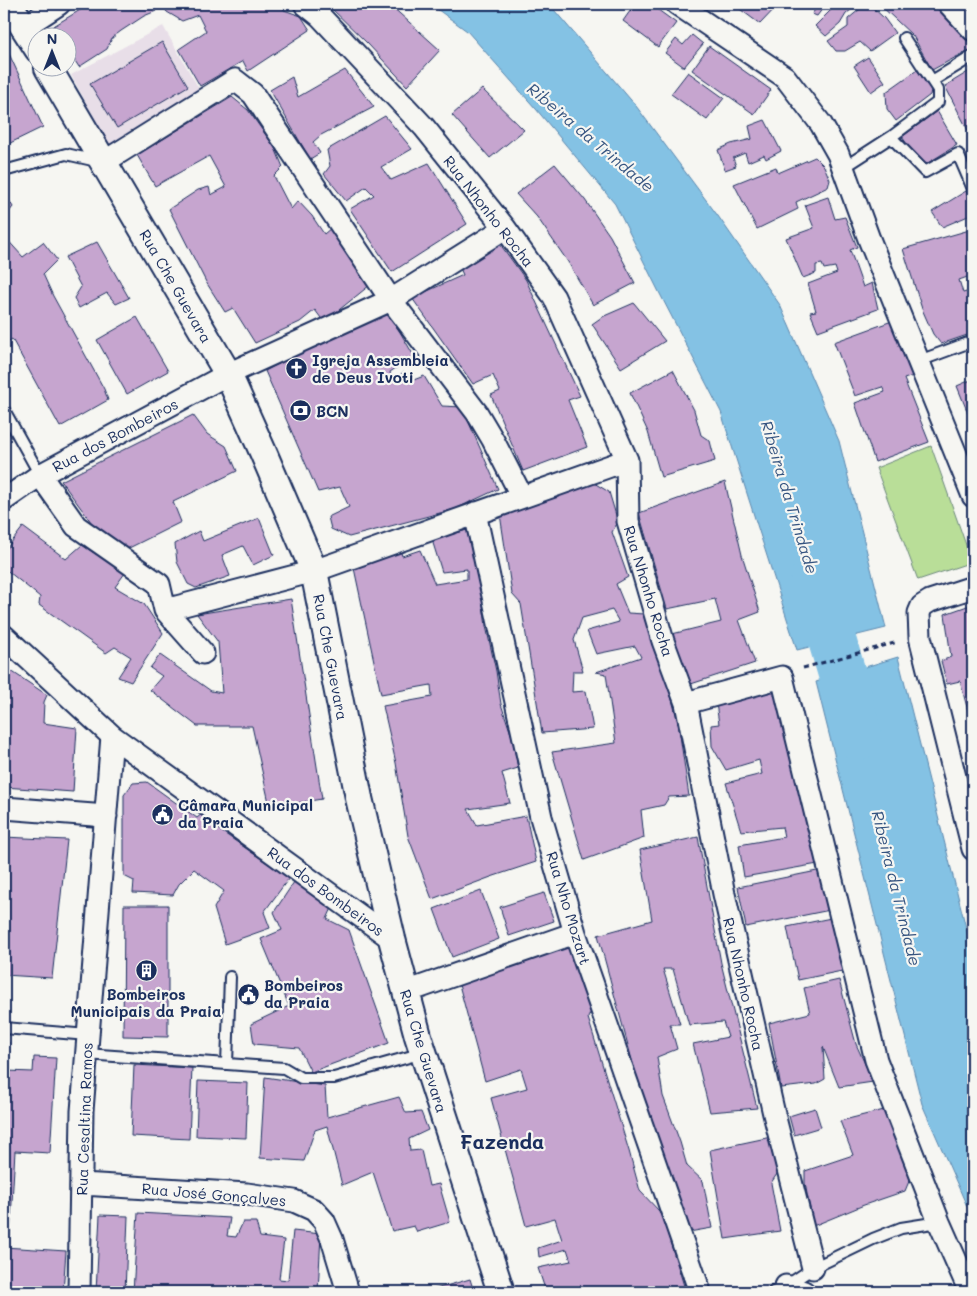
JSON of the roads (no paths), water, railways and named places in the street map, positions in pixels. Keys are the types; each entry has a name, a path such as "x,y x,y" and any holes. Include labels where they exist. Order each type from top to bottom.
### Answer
{"street":[{"path":"9,4 28,33"},
{"path":"24,27 59,4"},
{"name":"Rua Nhonho Rocha","path":"305,4 320,16 424,127 505,228 554,297 627,460 628,521 663,641 686,703 724,894 774,1114 813,1268"},
{"path":"677,4 785,77 821,124 838,154 869,239 973,496"},
{"path":"949,4 973,30"},
{"name":"Rua Che Guevara","path":"54,78 228,374 314,571 359,798 392,939 423,1053 501,1292"},
{"path":"104,162 235,80 253,94 391,300 477,413 522,496"},
{"name":"Rua dos Bombeiros","path":"4,500 40,475 228,374 391,300 505,228"},
{"path":"165,610 314,571 627,460"},
{"path":"40,475 76,526 159,584 165,610 204,654"},
{"name":"Rua Nho Mozart","path":"475,513 541,817 575,933 700,1292"},
{"path":"973,587 930,601 922,606 918,622 920,637 973,849"},
{"name":"Rua dos Bombeiros","path":"4,636 112,736 392,939"},
{"path":"686,703 782,677 876,1060 939,1222 970,1292"},
{"name":"Rua Cesaltina Ramos","path":"79,1292 82,1111 112,736"},
{"path":"4,808 106,816"},
{"path":"406,992 575,933"},
{"name":"Rua José Gonçalves","path":"82,1184 247,1194 294,1201 314,1210 324,1221 332,1238 348,1292"}],"lane":[{"path":"843,168 891,137 938,102 938,90 904,38"},
{"path":"932,81 973,56"},
{"path":"891,137 924,172 958,154 973,189"},
{"path":"4,170 66,154 104,162"},
{"path":"919,361 973,341"},
{"path":"4,410 40,475"},
{"path":"227,1064 230,978"},
{"path":"4,1028 87,1044 227,1064 284,1068 301,1078 334,1078 423,1053"},
{"path":"788,1290 813,1268 851,1250 901,1228 939,1222"}],"water":[{"path":"430,4 549,4 636,106 718,216 780,305 839,441 886,628 797,650 721,412 615,204 536,109 467,31"},
{"path":"898,657 973,956 973,1220 922,1104 816,682"}],"waterway":[{"name":"Ribeira da Trindade","path":"814,579 845,684 858,736"}],"place":[{"name":"Igreja Assembleia de Deus Ivoti","path":"296,369"},
{"name":"BCN","path":"300,411"},
{"name":"Câmara Municipal da Praia","path":"162,814"},
{"name":"Bombeiros Municipais da Praia","path":"146,971"},
{"name":"Bombeiros da Praia","path":"248,994"}],"district":[{"name":"Fazenda","path":"502,1141"}]}
